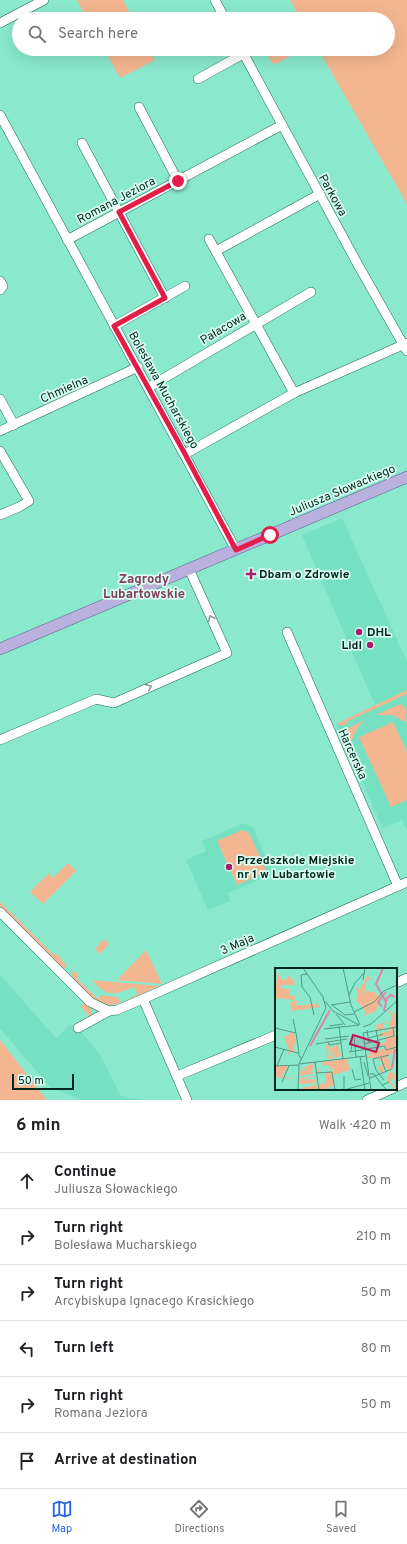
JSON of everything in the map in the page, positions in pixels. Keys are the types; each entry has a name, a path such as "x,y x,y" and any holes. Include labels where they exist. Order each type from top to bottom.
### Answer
{"main road":[{"name":"Juliusza Słowackiego","path":"0,650 407,477"}],"street":[{"path":"21,12 44,0"},
{"path":"216,0 222,12"},
{"path":"0,23 12,17"},
{"path":"198,79 234,56"},
{"name":"Parkowa","path":"245,56 406,347"},
{"path":"139,107 178,181"},
{"name":"Bolesława Mucharskiego","path":"0,116 114,326 149,387 236,550"},
{"name":"Romana Jeziora","path":"67,240 282,125"},
{"path":"82,143 165,298"},
{"path":"216,251 320,194"},
{"path":"209,239 294,393"},
{"path":"0,281 3,286 0,290"},
{"path":"114,326 185,286"},
{"name":"Pałacowa","path":"149,387 311,292"},
{"path":"185,454 294,393 406,347"},
{"name":"Chmielna","path":"0,431 138,367"},
{"path":"0,399 14,425"},
{"path":"0,451 29,501 20,507 0,515"},
{"path":"0,740 96,699 114,703 227,653 189,569"},
{"name":"Harcerska","path":"287,632 403,884"},
{"name":"3 Maja","path":"78,1028 109,1011 117,1010 143,999 403,884"},
{"path":"0,912 90,1002 109,1011"},
{"path":"397,983 407,978"},
{"path":"143,999 187,1100"},
{"path":"177,1076 275,1035"},
{"path":"397,1087 407,1082"},
{"path":"369,1100 390,1090"}],"shaded area":[{"path":"77,0 123,0 129,12 83,12"},
{"path":"290,0 407,0 407,204 322,56 395,56 395,12 297,12"},
{"path":"108,56 153,56 155,60 120,78"},
{"path":"268,56 290,56 276,64 272,63"},
{"path":"342,518 407,662 407,830 402,820 383,828 336,724 375,705 302,535"},
{"path":"407,690 407,694 348,721 344,726 336,724"},
{"path":"400,704 404,706 407,713 405,714 407,723 392,715 376,715"},
{"path":"365,720 355,732 353,737 351,758 342,737 350,727"},
{"path":"393,722 407,752 407,800 391,807 359,737"},
{"name":"Przedszkole Miejskie nr 1 w Lubartowie","path":"241,824 247,824 253,828 273,874 228,893 230,901 208,910 186,860 206,851 202,841"},
{"path":"242,830 249,833 267,872 237,885 217,841"},
{"path":"68,863 76,871 43,904 30,892 49,873 53,878"},
{"path":"0,902 54,955 56,953 67,966 65,968 61,967 0,906"},
{"path":"104,939 109,944 100,954 95,949"},
{"path":"146,950 162,984 117,980"},
{"path":"73,971 77,973 77,979 98,999 101,996 99,995 117,997 121,1002 114,1005 101,1003 73,979 71,975"},
{"path":"0,975 56,1038 70,1025 80,1030 101,1056 121,1096 145,1100 82,1100 50,1087 0,1028"},
{"path":"92,980 159,986 123,1002 138,994 134,987 121,992 112,993 102,990"},
{"path":"85,1002 92,1010 90,1018 81,1006"},
{"path":"0,1040 47,1100 0,1100"}],"place":[{"name":"Dbam o Zdrowie","path":"251,574"},
{"name":"DHL","path":"359,632"},
{"name":"Lidl","path":"370,645"},
{"name":"Przedszkole Miejskie nr 1 w Lubartowie","path":"229,867"}],"district":[{"name":"Zagrody Lubartowskie","path":"144,586"}],"route":[{"path":"178,181 119,212 165,298 114,326 231,538 236,550 270,535"}]}
